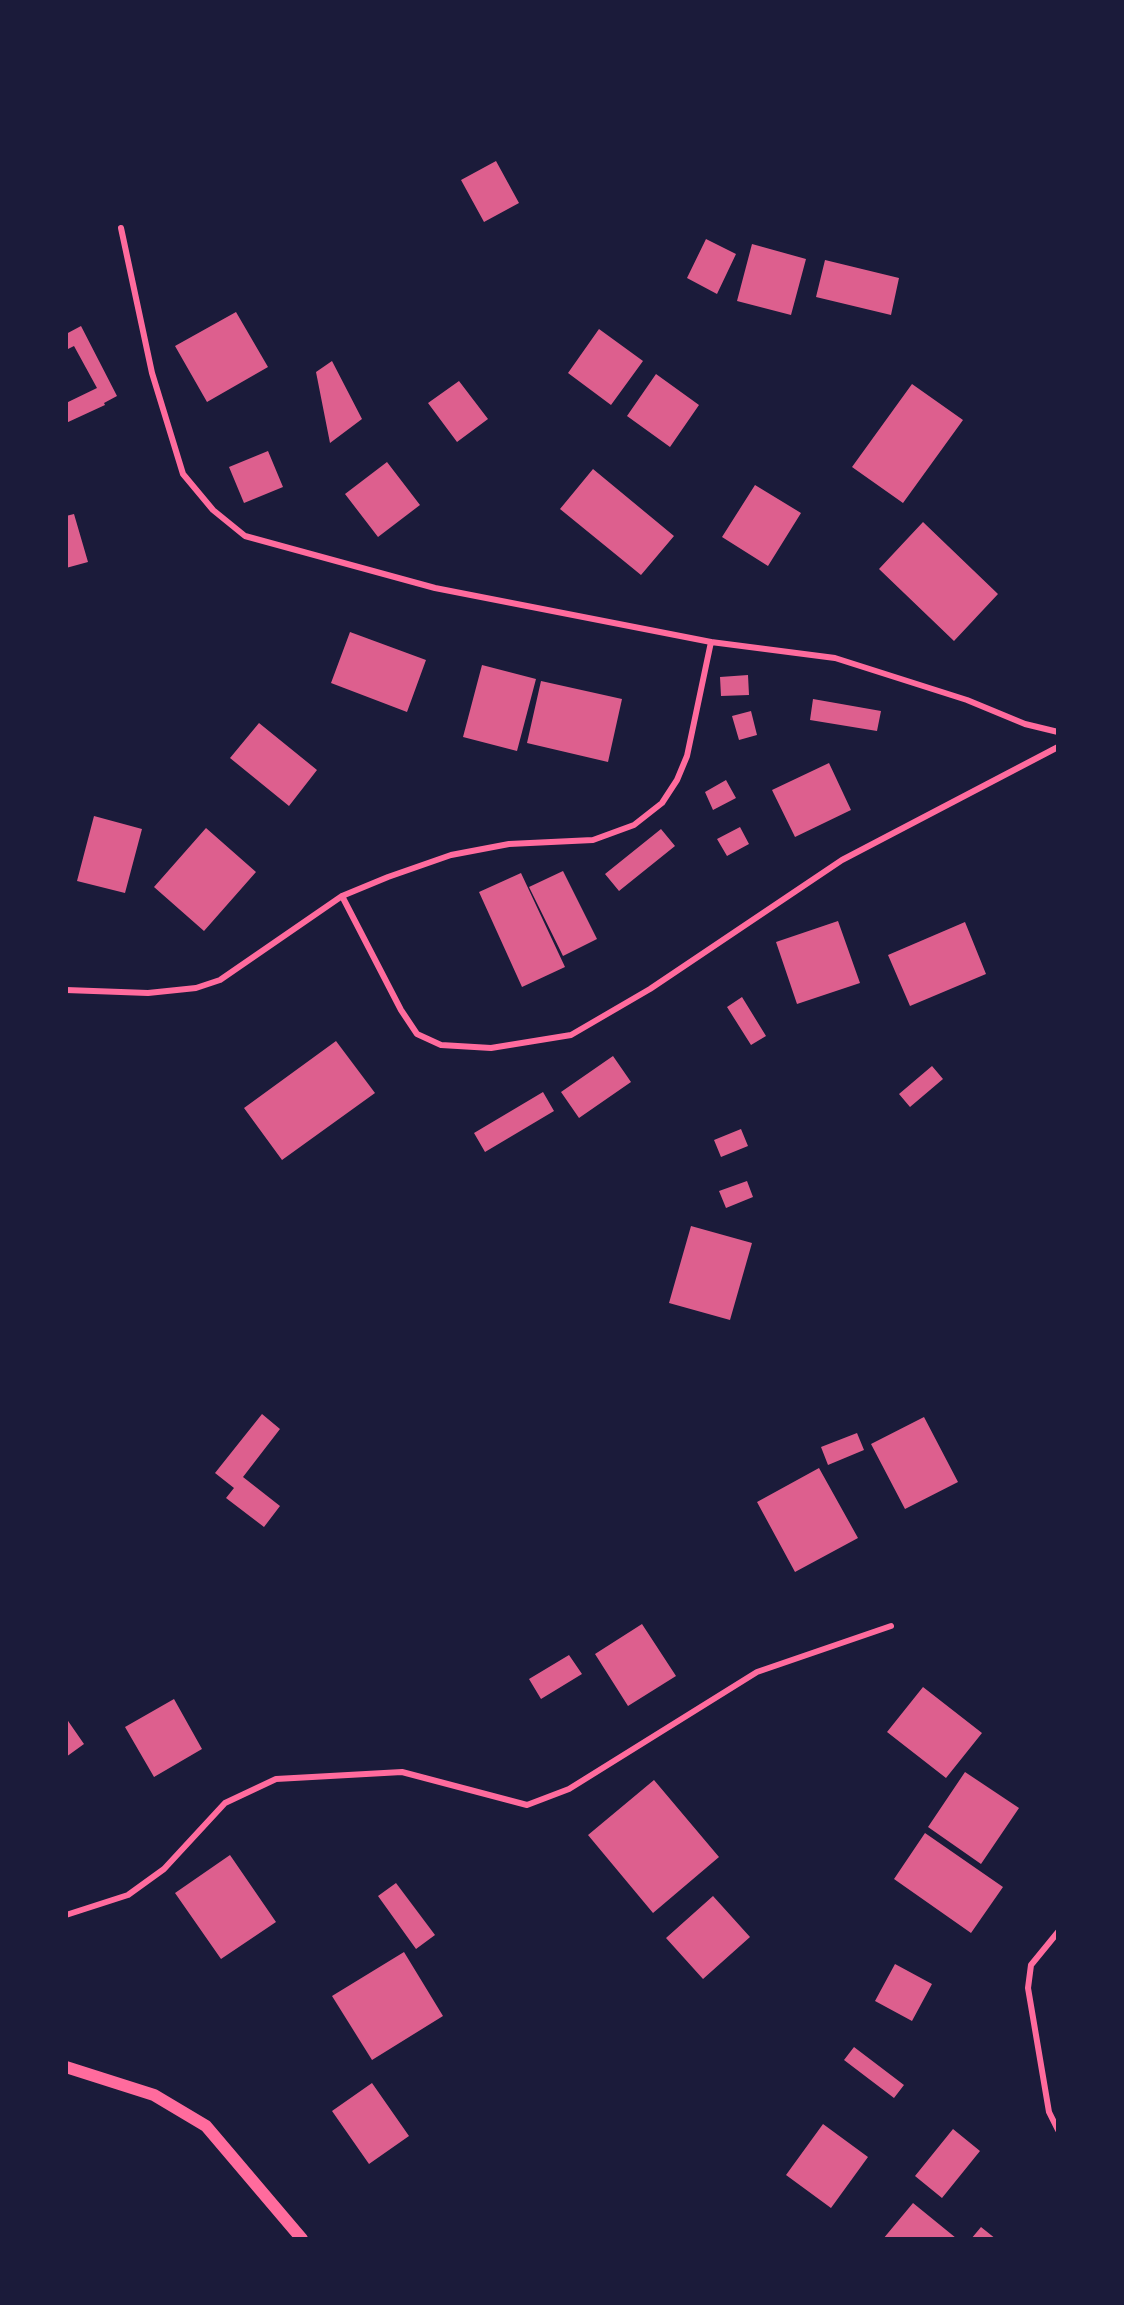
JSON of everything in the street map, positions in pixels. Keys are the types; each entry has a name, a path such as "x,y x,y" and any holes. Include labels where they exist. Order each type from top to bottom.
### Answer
{"main road":[{"path":"66,2067 154,2095 206,2126 302,2239"}],"street":[{"path":"121,228 152,373 183,474 213,510 245,536 435,588 711,642 835,658 968,700 1025,724 1058,732"},
{"path":"66,990 148,993 196,988 220,980 342,896 451,855 509,844 593,840 634,825 662,802 687,756 711,642"},
{"path":"342,896 401,1010 417,1034 441,1045 491,1048 571,1035 650,989 842,860 1058,747"},
{"path":"66,1915 128,1895 164,1869 225,1803 276,1779 402,1772 527,1805 569,1789 758,1672 891,1626"},
{"path":"1058,1932 1031,1965 1028,1988 1049,2112 1058,2130"}],"building":[{"path":"496,161 519,203 484,222 461,180"},
{"path":"706,239 736,254 717,294 687,278"},
{"path":"752,244 806,259 791,315 737,301"},
{"path":"825,260 899,278 891,315 816,297"},
{"path":"236,312 268,367 207,402 175,346"},
{"path":"81,326 117,396 104,403 105,405 66,423 66,403 97,388 74,346 66,350 66,334"},
{"path":"599,329 643,361 611,405 568,373"},
{"path":"332,361 362,419 330,443 316,372"},
{"path":"656,374 699,405 670,447 627,416"},
{"path":"459,381 488,419 457,442 428,403"},
{"path":"912,384 963,420 903,503 852,467"},
{"path":"268,451 283,487 244,503 229,467"},
{"path":"387,462 420,505 378,537 345,494"},
{"path":"593,469 674,536 641,575 560,509"},
{"path":"755,485 801,513 768,566 722,537"},
{"path":"74,514 88,562 66,568 66,516"},
{"path":"923,522 998,594 954,641 879,569"},
{"path":"350,632 426,660 407,712 331,683"},
{"path":"482,665 536,679 517,751 463,737"},
{"path":"748,675 749,695 721,696 720,677"},
{"path":"541,681 622,699 608,762 527,743"},
{"path":"813,699 881,711 877,731 810,720"},
{"path":"751,711 757,735 739,740 732,716"},
{"path":"259,723 317,770 289,806 230,758"},
{"path":"829,763 851,810 795,837 772,790"},
{"path":"726,780 736,798 713,810 705,792"},
{"path":"94,816 142,829 125,893 77,881"},
{"path":"740,827 749,844 727,856 717,839"},
{"path":"206,828 256,872 204,931 154,887"},
{"path":"661,829 675,846 619,891 605,874"},
{"path":"563,871 597,939 563,956 529,887"},
{"path":"521,873 565,967 522,987 479,892"},
{"path":"838,921 860,983 797,1004 776,942"},
{"path":"965,922 986,974 910,1006 888,955"},
{"path":"742,997 766,1036 751,1045 727,1007"},
{"path":"336,1041 375,1093 282,1160 244,1108"},
{"path":"613,1056 631,1082 579,1118 561,1092"},
{"path":"932,1066 943,1079 910,1107 899,1094"},
{"path":"543,1092 554,1111 485,1152 474,1133"},
{"path":"741,1129 748,1146 721,1157 714,1140"},
{"path":"747,1181 753,1197 726,1208 719,1191"},
{"path":"691,1226 752,1243 730,1320 669,1303"},
{"path":"262,1414 280,1429 243,1477 280,1506 264,1527 226,1498 234,1488 215,1473"},
{"path":"924,1417 958,1482 905,1509 871,1444"},
{"path":"857,1433 864,1450 828,1465 821,1447"},
{"path":"819,1468 858,1538 795,1572 757,1502"},
{"path":"642,1624 676,1676 628,1706 595,1654"},
{"path":"569,1655 582,1674 541,1699 529,1679"},
{"path":"923,1687 982,1733 946,1778 887,1732"},
{"path":"174,1699 202,1749 154,1777 125,1727"},
{"path":"66,1718 84,1744 66,1757"},
{"path":"965,1772 1019,1808 981,1864 928,1827"},
{"path":"654,1780 719,1857 653,1913 588,1835"},
{"path":"925,1833 1003,1887 971,1933 894,1879"},
{"path":"230,1855 276,1922 221,1959 175,1893"},
{"path":"396,1883 435,1935 416,1949 378,1896"},
{"path":"713,1896 750,1937 703,1979 666,1938"},
{"path":"404,1952 443,2016 372,2060 332,1996"},
{"path":"895,1964 932,1984 912,2021 875,2001"},
{"path":"854,2047 904,2085 894,2098 844,2060"},
{"path":"372,2083 409,2136 369,2164 332,2111"},
{"path":"823,2124 868,2157 831,2208 786,2175"},
{"path":"953,2129 980,2151 942,2198 915,2176"},
{"path":"913,2203 956,2238 883,2239"},
{"path":"981,2227 996,2239 971,2239"}]}
